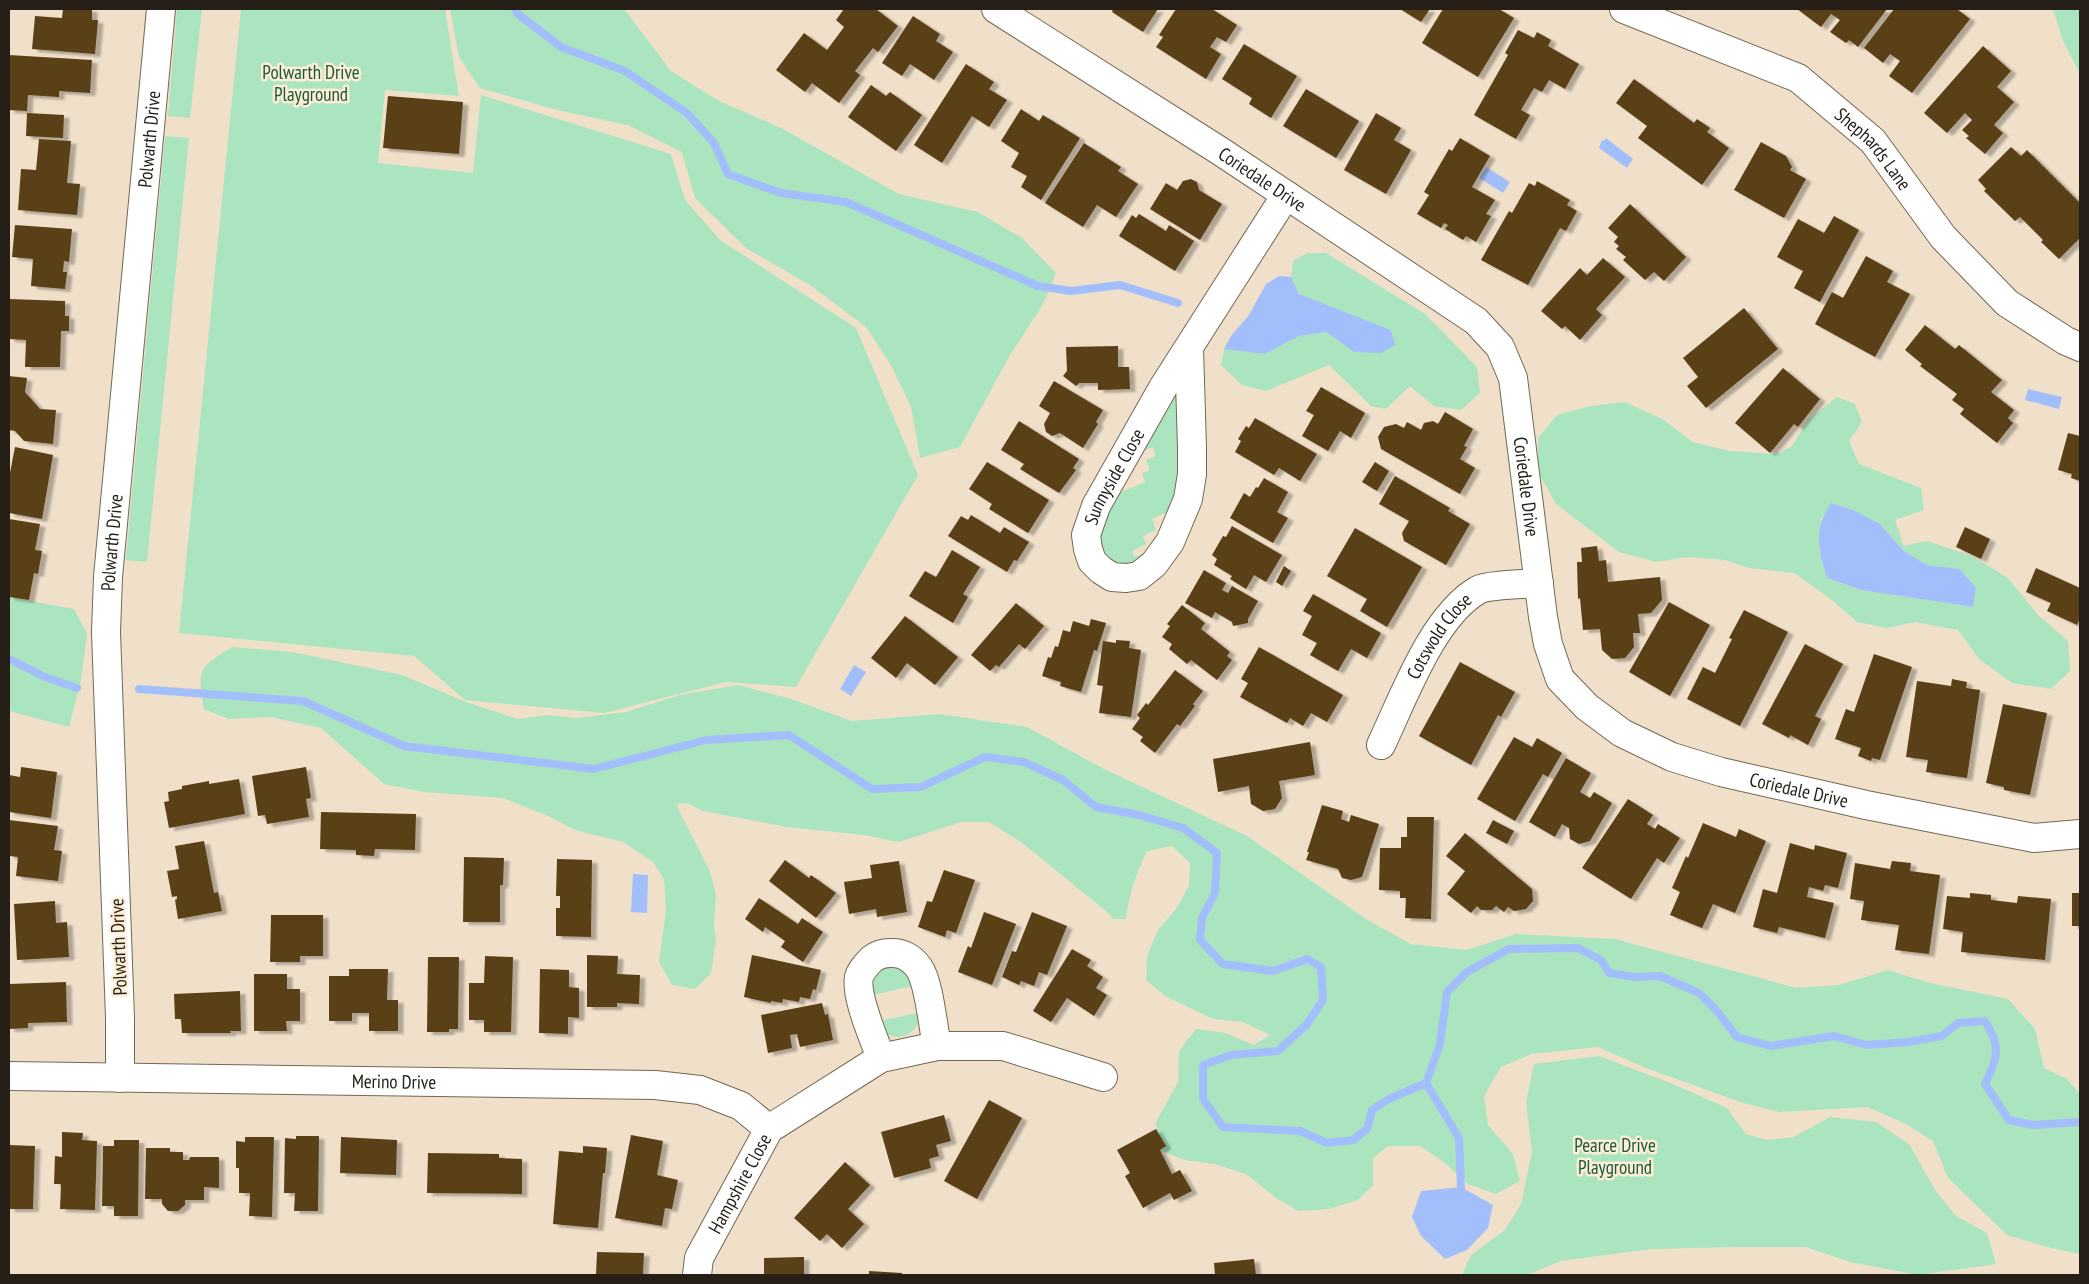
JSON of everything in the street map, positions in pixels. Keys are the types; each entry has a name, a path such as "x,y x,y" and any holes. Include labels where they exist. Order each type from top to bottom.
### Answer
{"street":[{"name":"Polwarth Drive","path":"120,1078 120,1018 106,632 108,577 161,9"},
{"name":"Coriedale Drive","path":"996,9 1286,195 1476,320 1500,347 1513,378 1548,644 1560,679 1587,707 1622,733 1672,757 1721,772 1866,805 2034,838 2080,834"},
{"name":"Shephards Lane","path":"1624,9 1798,78 1873,141 1943,237 2008,303 2066,341 2080,347"},
{"name":"Sunnyside Close","path":"1189,348 1192,474 1188,499 1170,542 1154,564 1139,576 1126,578 1112,577 1092,561 1086,536 1090,521 1109,482 1164,386 1286,195"},
{"name":"Cotswold Close","path":"1381,745 1426,651 1451,613 1480,589 1539,583"},
{"path":"881,1058 859,991 860,976 866,964 878,955 889,952 912,959 920,969 937,1046"},
{"name":"Hampshire Close","path":"697,1275 699,1258 769,1129 881,1058 937,1046 1003,1046 1103,1077"},
{"name":"Merino Drive","path":"9,1076 656,1085 700,1090 741,1106 769,1129"}],"green space":[{"path":"177,9 202,9 190,118 168,116"},
{"name":"Polwarth Drive Playground","path":"241,9 445,9 459,96 385,90 378,163 473,173 481,95 671,154 685,200 720,240 856,328 918,475 796,687 726,682 604,713 465,700 414,656 179,633"},
{"path":"450,9 624,9 671,71 717,100 781,128 899,194 978,212 1022,238 1056,273 1042,306 1010,355 960,447 920,458 911,407 891,365 866,327 810,285 746,248 695,198 682,152 628,125 557,110 480,88 459,57"},
{"path":"2053,9 2080,9 2080,74 2063,41"},
{"path":"165,136 189,138 147,562 126,560"},
{"path":"1307,253 1326,253 1425,314 1477,367 1480,393 1461,410 1434,406 1410,386 1386,409 1371,406 1329,365 1266,391 1242,385 1221,365 1224,349 1265,354 1299,336 1326,332 1354,352 1338,310 1299,294 1291,277 1293,261"},
{"path":"1184,380 1176,508 1152,519 1156,530 1143,536 1146,544 1132,551 1135,557 1155,548 1148,556 1125,568 1107,563 1096,544 1112,496 1145,482 1142,473 1150,470 1146,460 1156,456 1153,447 1135,454"},
{"path":"1837,397 1855,404 1862,422 1849,441 1859,464 1921,488 1924,510 1895,520 1904,546 1927,541 1972,556 2008,578 2038,615 2068,641 2070,671 2051,689 2012,683 1979,659 1958,630 1915,622 1887,628 1857,622 1832,600 1794,573 1749,568 1725,560 1688,557 1656,562 1619,552 1556,504 1538,472 1538,438 1557,415 1590,406 1625,402 1664,420 1693,442 1729,451 1776,454 1791,447 1809,419","holes":["1821,518 1880,524 1904,551 1927,565 1960,569 1976,588 1973,607 1861,590 1827,578 1819,550"]},
{"path":"9,597 74,609 87,633 81,680 69,727 9,711"},
{"path":"232,647 292,652 402,675 466,702 518,719 547,715 577,718 626,712 680,695 738,685 791,699 852,721 940,714 1027,727 1102,768 1247,836 1369,921 1411,944 1466,950 1516,934 1615,939 1797,988 1839,985 1888,970 1930,983 2008,999 2035,1029 2044,1068 2067,1079 2080,1094 2080,1254 2007,1235 1948,1178 1933,1141 1904,1123 1867,1107 1779,1112 1743,1103 1646,1068 1598,1047 1532,1054 1501,1067 1484,1096 1488,1125 1513,1154 1520,1181 1496,1194 1468,1184 1445,1163 1420,1146 1388,1146 1373,1158 1373,1185 1358,1200 1329,1209 1298,1211 1276,1198 1246,1174 1215,1164 1185,1160 1159,1150 1156,1122 1178,1082 1179,1051 1196,1029 1225,1033 1254,1045 1270,1035 1243,1022 1213,1019 1165,996 1146,980 1147,956 1158,930 1176,909 1189,886 1190,863 1172,846 1147,851 1134,884 1126,919 1113,919 1106,911 1021,842 989,822 961,822 899,842 864,835 787,827 703,811 687,803 677,804 709,869 716,894 714,926 716,941 711,973 695,989 672,985 659,962 666,910 664,879 653,862 623,842 575,830 548,816 503,798 424,792 384,784 321,728 271,717 229,719 204,709 201,686 203,671 212,660"},
{"path":"887,966 900,967 916,985 869,996 872,977"},
{"path":"921,1012 919,1021 914,1029 909,1034 902,1036 896,1037 888,1034 881,1030 875,1022"},
{"name":"Pearce Drive Playground","path":"1599,1056 1673,1084 1727,1108 1746,1134 1767,1140 1794,1137 1830,1117 1876,1122 1909,1144 1935,1190 1956,1216 1987,1233 1996,1264 1918,1275 1850,1262 1805,1247 1737,1247 1651,1249 1561,1261 1527,1275 1462,1275 1471,1255 1505,1230 1521,1204 1532,1152 1526,1102 1534,1064"}],"water":[{"path":"1606,138 1633,159 1627,168 1599,148 1602,140 1604,141"},
{"path":"1486,167 1510,182 1503,193 1479,178"},
{"path":"1279,276 1291,277 1299,294 1391,330 1395,345 1381,353 1354,352 1326,332 1299,336 1265,354 1224,349 1231,336 1249,315 1266,284"},
{"path":"2028,389 2062,397 2059,409 2025,400"},
{"path":"1831,503 1853,510 1880,524 1904,551 1927,565 1960,569 1976,588 1973,607 1861,590 1827,578 1821,558 1819,531 1825,513"},
{"path":"854,665 866,672 851,696 840,689"},
{"path":"633,874 648,875 647,913 631,912"},
{"path":"1461,1187 1493,1205 1488,1228 1467,1250 1445,1259 1421,1236 1412,1217 1421,1191"}],"building":[{"path":"63,9 92,9 92,20 98,20 95,54 32,49 35,16 62,18"},
{"path":"844,9 876,9 898,26 878,52 873,48 855,71 860,75 839,103 812,83 805,92 776,70 804,33 827,50 844,27 836,20"},
{"path":"1110,9 1158,9 1143,32"},
{"path":"1176,9 1212,9 1237,25 1226,42 1217,37 1210,47 1221,54 1206,79 1156,47 1163,37 1159,35"},
{"path":"1400,9 1430,9 1421,22"},
{"path":"1443,9 1499,9 1514,18 1478,77 1422,43"},
{"path":"1797,9 1887,9 1858,47 1849,40 1846,43 1830,32 1840,20 1831,14 1821,27"},
{"path":"1894,9 1957,9 1970,19 1912,93 1889,76 1900,61 1890,54 1883,63 1864,48"},
{"path":"913,16 940,34 936,41 953,52 934,80 910,64 902,76 882,63"},
{"path":"1518,30 1534,38 1537,32 1551,40 1548,46 1579,64 1565,89 1549,80 1542,92 1534,88 1521,110 1530,115 1516,139 1474,115 1508,55 1505,53"},
{"path":"1244,44 1297,76 1271,118 1249,104 1252,98 1222,79"},
{"path":"1983,46 2011,71 1997,87 2014,102 1994,125 2003,133 1985,154 1966,138 1969,136 1962,130 1972,120 1965,113 1947,133 1924,113"},
{"path":"9,55 92,60 90,93 59,91 59,97 28,95 27,111 9,110"},
{"path":"966,64 994,82 989,89 1007,100 989,127 972,116 942,163 914,145"},
{"path":"1634,79 1694,123 1697,119 1710,128 1707,132 1729,148 1702,185 1638,138 1647,126 1616,103"},
{"path":"871,85 886,96 890,92 922,115 896,151 848,117"},
{"path":"1306,89 1359,121 1336,158 1283,126"},
{"path":"388,96 463,102 459,154 383,148"},
{"path":"1021,109 1039,121 1043,115 1080,138 1041,200 1021,187 1027,176 1011,167 1019,153 1001,141"},
{"path":"27,113 64,115 63,138 26,136"},
{"path":"1376,113 1401,128 1394,140 1411,150 1386,194 1344,170"},
{"path":"1460,138 1490,156 1472,187 1495,200 1486,214 1491,216 1476,242 1466,236 1463,240 1445,229 1448,225 1444,223 1441,228 1417,214 1429,195 1424,192 1449,149 1452,151"},
{"path":"39,139 71,141 67,183 80,184 77,215 18,210 21,169 36,170"},
{"path":"1761,142 1786,156 1792,167 1790,170 1806,179 1784,218 1734,190"},
{"path":"1084,143 1121,167 1118,171 1138,184 1116,217 1097,205 1083,227 1045,203"},
{"path":"2011,147 2021,156 2027,150 2080,203 2080,238 2059,259 2041,242 2043,240 2020,217 2015,221 1984,191 1986,189 1978,180"},
{"path":"1191,179 1197,182 1199,190 1222,204 1200,240 1150,209 1166,183 1177,190 1183,181"},
{"path":"1537,181 1570,200 1567,205 1577,211 1566,231 1560,228 1528,285 1481,260 1509,211 1512,213 1529,183 1535,186"},
{"path":"1630,204 1686,257 1664,281 1654,272 1645,280 1623,260 1626,257 1616,249 1619,246 1614,242 1618,237 1608,228"},
{"path":"1139,214 1166,231 1169,225 1194,241 1175,271 1119,236 1132,215 1136,218"},
{"path":"1834,216 1859,230 1820,302 1794,288 1803,271 1777,257 1798,219 1824,233"},
{"path":"15,225 72,229 69,262 64,261 63,272 67,272 65,289 31,286 33,259 12,257"},
{"path":"1866,256 1893,271 1887,282 1910,294 1875,357 1815,324 1832,292 1843,298"},
{"path":"1603,258 1625,277 1596,309 1602,315 1580,340 1565,326 1562,329 1541,311 1580,268 1587,275"},
{"path":"9,299 65,301 65,316 69,316 69,331 61,331 60,367 25,367 26,340 9,339"},
{"path":"1744,308 1778,349 1706,408 1687,386 1698,377 1683,358"},
{"path":"1925,325 1955,349 1959,345 2002,380 1991,392 2014,410 2008,418 2013,423 1997,443 1960,414 1964,409 1952,400 1957,394 1920,366 1922,364 1905,350"},
{"path":"1118,346 1118,367 1129,367 1130,389 1098,390 1098,383 1079,383 1076,386 1063,376 1067,371 1066,347"},
{"path":"1783,368 1820,399 1798,427 1794,424 1770,453 1735,423"},
{"path":"9,376 27,378 25,392 40,409 56,410 53,444 24,441 15,431 9,430"},
{"path":"1054,381 1103,410 1096,422 1098,424 1083,448 1060,433 1052,436 1046,432 1044,424 1050,413 1039,406"},
{"path":"1321,387 1365,413 1351,438 1340,431 1328,451 1302,436 1314,415 1306,411"},
{"path":"1445,412 1473,429 1464,446 1467,447 1460,459 1475,468 1460,494 1381,449 1378,437 1384,427 1396,424 1404,428 1407,422 1421,430 1424,423 1433,421 1438,424"},
{"path":"1255,418 1317,454 1300,481 1279,468 1274,475 1235,452 1241,441 1238,439 1246,426 1249,428"},
{"path":"1019,421 1079,459 1073,468 1076,470 1059,493 1020,469 1024,464 1001,450"},
{"path":"2068,433 2080,436 2080,481 2071,478 2072,474 2058,470"},
{"path":"15,447 53,455 42,519 9,513 9,478"},
{"path":"987,462 1049,500 1028,533 989,509 992,504 969,489"},
{"path":"1375,462 1389,471 1377,491 1362,482"},
{"path":"1395,476 1450,508 1448,511 1470,524 1446,565 1404,541 1402,533 1409,521 1379,504"},
{"path":"1264,478 1288,492 1277,512 1288,518 1273,543 1230,518 1244,493 1250,497"},
{"path":"971,515 1000,533 1004,527 1029,542 1017,561 1014,560 1007,572 948,536 961,516 968,520"},
{"path":"9,519 40,524 35,550 42,551 38,574 34,573 29,600 9,597"},
{"path":"1232,526 1282,555 1266,582 1254,575 1246,589 1230,579 1232,576 1214,565 1217,559 1212,555 1223,536 1226,537"},
{"path":"1965,527 1990,539 1981,559 1956,547"},
{"path":"1355,528 1422,567 1387,627 1360,611 1367,599 1327,576"},
{"path":"1597,546 1599,561 1606,560 1608,582 1660,577 1662,600 1651,613 1638,614 1640,633 1633,633 1634,647 1625,658 1612,659 1602,650 1600,629 1583,630 1580,598 1578,599 1577,562 1582,562 1581,548"},
{"path":"952,550 980,567 963,594 968,597 953,623 909,596 925,571 936,577"},
{"path":"1284,566 1291,571 1282,586 1276,582"},
{"path":"2036,568 2080,588 2080,618 2077,625 2047,611 2051,603 2026,592"},
{"path":"1204,570 1226,583 1222,590 1228,593 1232,586 1258,601 1248,619 1248,623 1233,626 1232,622 1215,612 1212,618 1185,603"},
{"path":"1313,594 1381,633 1367,658 1351,649 1338,671 1310,655 1317,643 1302,635 1312,616 1303,611"},
{"path":"1669,602 1710,625 1670,696 1629,672"},
{"path":"1016,603 1044,626 1025,649 1019,644 999,667 996,665 990,671 971,655"},
{"path":"1182,605 1205,623 1201,629 1230,652 1227,656 1232,660 1217,680 1191,660 1187,664 1169,649 1172,644 1162,637 1170,626 1167,624"},
{"path":"1744,610 1788,632 1740,726 1687,699 1703,667 1715,673 1732,639 1729,638"},
{"path":"905,616 958,657 935,685 907,663 896,678 871,658"},
{"path":"1091,619 1106,623 1097,651 1094,650 1081,692 1060,686 1061,682 1042,676 1048,657 1051,658 1055,646 1058,647 1063,630 1070,632 1073,621 1089,626"},
{"path":"1116,640 1130,641 1129,648 1141,650 1131,717 1099,713 1103,686 1097,685 1103,641 1116,643"},
{"path":"1805,644 1843,664 1815,716 1821,719 1808,745 1790,735 1789,738 1762,724"},
{"path":"1259,647 1343,695 1327,722 1311,713 1303,726 1290,718 1287,723 1240,697 1248,683 1241,679"},
{"path":"1874,654 1912,667 1880,760 1872,758 1871,761 1858,756 1861,748 1835,739 1846,709 1854,712"},
{"path":"1460,662 1515,692 1501,717 1498,715 1471,765 1419,736"},
{"path":"1175,670 1203,691 1193,704 1195,706 1180,726 1177,724 1155,753 1140,741 1143,737 1132,729 1140,718 1137,715 1146,703 1148,705"},
{"path":"1952,679 1967,682 1966,688 1980,690 1967,778 1926,772 1928,760 1906,757 1917,681 1951,686"},
{"path":"2003,704 2047,713 2030,795 2004,790 2004,787 1986,783"},
{"path":"1514,737 1532,747 1537,738 1562,753 1548,777 1543,774 1515,821 1477,799"},
{"path":"1310,742 1315,775 1279,781 1282,798 1275,809 1263,811 1251,804 1249,786 1218,792 1213,759"},
{"path":"1566,758 1591,773 1580,792 1590,798 1594,792 1612,803 1590,841 1579,844 1570,839 1569,828 1562,824 1555,837 1529,822"},
{"path":"21,767 57,772 51,818 9,812 9,775 20,777"},
{"path":"306,767 311,798 306,799 309,817 267,824 265,815 258,816 252,776"},
{"path":"239,779 245,814 169,828 164,802 169,801 168,792 182,789 182,786 209,781 209,784"},
{"path":"1628,799 1653,815 1647,824 1655,829 1658,824 1680,838 1664,863 1657,858 1631,899 1582,868"},
{"path":"1322,805 1343,811 1341,819 1349,822 1351,815 1379,824 1362,877 1351,880 1342,878 1338,869 1306,860"},
{"path":"321,812 416,814 415,850 375,849 374,856 356,855 356,850 320,849"},
{"path":"1407,817 1434,817 1431,919 1405,918 1406,898 1400,898 1400,891 1379,890 1380,848 1401,848 1401,837 1407,837"},
{"path":"9,820 58,826 54,850 62,851 58,881 16,876 18,857 9,856"},
{"path":"1493,820 1514,831 1507,844 1486,833"},
{"path":"1703,823 1736,837 1739,829 1766,841 1735,913 1713,904 1702,928 1670,915 1680,892 1672,888 1686,856 1688,858"},
{"path":"1465,833 1532,889 1533,901 1526,909 1514,911 1508,907 1504,912 1496,906 1492,910 1481,910 1477,906 1471,913 1447,894 1465,871 1446,856"},
{"path":"204,841 214,893 218,892 222,911 178,919 175,900 177,896 172,897 167,871 179,869 175,846"},
{"path":"1790,843 1814,850 1815,845 1847,853 1838,888 1825,885 1823,891 1809,887 1807,897 1834,903 1825,938 1779,927 1777,933 1753,927 1763,889 1777,893"},
{"path":"464,857 504,858 503,885 500,885 500,922 463,922"},
{"path":"557,859 592,860 591,937 556,936 556,908 560,908 560,896 556,896"},
{"path":"785,860 809,878 811,875 836,893 816,918 769,881"},
{"path":"899,861 907,912 877,917 876,909 849,914 844,882 872,878 870,865"},
{"path":"1892,861 1911,863 1910,871 1940,875 1929,954 1895,950 1899,925 1861,920 1864,901 1850,899 1855,863 1890,869"},
{"path":"944,870 975,880 956,933 947,930 945,937 918,927 927,901 932,902"},
{"path":"1970,893 1991,895 1991,900 2017,903 2018,896 2051,899 2045,960 1961,952 1963,932 1943,929 1947,896 1970,898"},
{"path":"2072,893 2080,893 2080,926 2072,926"},
{"path":"759,898 798,924 802,918 823,932 803,962 781,947 785,941 765,927 763,932 745,919"},
{"path":"55,901 56,923 67,922 69,957 17,960 14,904"},
{"path":"984,912 1016,924 992,985 958,972 968,946 971,948"},
{"path":"1032,912 1067,926 1047,975 1039,972 1034,986 1021,981 1019,985 1002,977 1012,951 1016,952"},
{"path":"271,915 323,915 323,956 300,956 300,962 270,962"},
{"path":"1072,949 1091,960 1087,966 1103,977 1096,988 1107,995 1094,1016 1067,998 1051,1022 1033,1011"},
{"path":"587,955 618,956 617,974 640,975 639,1004 617,1003 617,1007 587,1007"},
{"path":"752,955 821,970 816,990 813,989 810,999 800,997 799,1002 783,999 782,1003 771,1001 771,1003 744,997"},
{"path":"485,956 513,957 511,1032 484,1032 484,1020 469,1020 469,983 484,983"},
{"path":"428,957 459,957 458,1029 449,1029 449,1032 427,1032"},
{"path":"349,969 388,969 387,1000 398,1000 398,1031 369,1031 369,1013 352,1013 352,1021 329,1021 329,976 349,976"},
{"path":"540,969 569,970 569,987 579,988 579,1018 568,1017 568,1034 539,1033"},
{"path":"254,974 287,974 287,989 300,989 300,1021 286,1021 287,1031 254,1031"},
{"path":"66,982 67,1022 28,1023 28,1028 9,1029 9,984"},
{"path":"240,991 241,1031 230,1031 231,1033 182,1033 181,1019 175,1019 174,994"},
{"path":"822,1003 825,1015 828,1014 833,1040 800,1047 797,1034 790,1035 792,1048 768,1053 761,1015"},
{"path":"989,1100 1022,1118 977,1199 944,1181"},
{"path":"944,1115 951,1141 936,1145 939,1156 929,1159 931,1168 894,1178 881,1132"},
{"path":"1156,1129 1166,1146 1160,1150 1172,1174 1180,1170 1192,1191 1174,1200 1170,1193 1143,1208 1125,1176 1130,1173 1117,1150"},
{"path":"62,1132 83,1133 82,1140 97,1141 95,1210 60,1209 61,1184 54,1184 55,1156 62,1157"},
{"path":"631,1135 663,1141 657,1175 678,1180 672,1209 665,1208 662,1226 615,1218"},
{"path":"296,1136 319,1136 318,1211 294,1211 295,1193 284,1193 285,1138 296,1139"},
{"path":"245,1137 274,1137 272,1217 249,1216 250,1193 239,1193 239,1168 236,1168 236,1141 245,1142"},
{"path":"341,1137 397,1140 396,1175 340,1173"},
{"path":"114,1140 139,1140 138,1216 114,1216 114,1206 102,1206 103,1146 114,1146"},
{"path":"9,1145 35,1146 33,1209 9,1209"},
{"path":"583,1146 607,1148 598,1228 553,1224 559,1151 583,1153"},
{"path":"146,1148 170,1148 170,1152 183,1152 183,1160 189,1160 190,1157 219,1157 219,1188 204,1187 204,1200 185,1200 185,1205 178,1211 168,1211 162,1204 162,1199 145,1199"},
{"path":"428,1153 499,1154 499,1158 522,1159 522,1194 427,1193"},
{"path":"845,1162 870,1185 848,1209 864,1224 842,1248 827,1234 820,1241 794,1218"},
{"path":"597,1252 644,1253 643,1275 596,1275"},
{"path":"804,1257 804,1275 764,1275 764,1258"},
{"path":"1254,1259 1256,1275 1215,1275 1214,1263"},
{"path":"869,1271 902,1273 902,1275 869,1275"}],"waterway":[{"path":"515,9 518,14 561,47 625,71 687,113 714,143 728,174 781,193 846,202 1038,286 1071,291 1120,285 1178,303"},
{"path":"9,659 45,677 77,688"},
{"path":"139,689 303,701 404,746 594,769 706,740 789,735 872,789 921,787 985,757 1024,762 1063,780 1096,807 1139,815 1183,828 1217,853 1215,893 1202,918 1200,940 1223,964 1273,971 1307,959 1321,967 1323,1000 1307,1024 1278,1051 1231,1055 1203,1065 1203,1099 1223,1127 1300,1131 1327,1143 1353,1140 1367,1129 1372,1110 1389,1099 1426,1083 1440,1044 1447,992 1467,972 1509,949 1578,948 1601,960 1609,973 1635,977 1660,976 1699,993 1717,1011 1737,1037 1771,1046 1834,1036 1866,1045 1908,1042 1942,1036 1958,1023 1985,1021 1994,1038 1996,1052 1993,1067 1985,1084 2009,1120 2034,1125 2080,1122"},
{"path":"1426,1083 1459,1138 1461,1187 1459,1195"}]}
